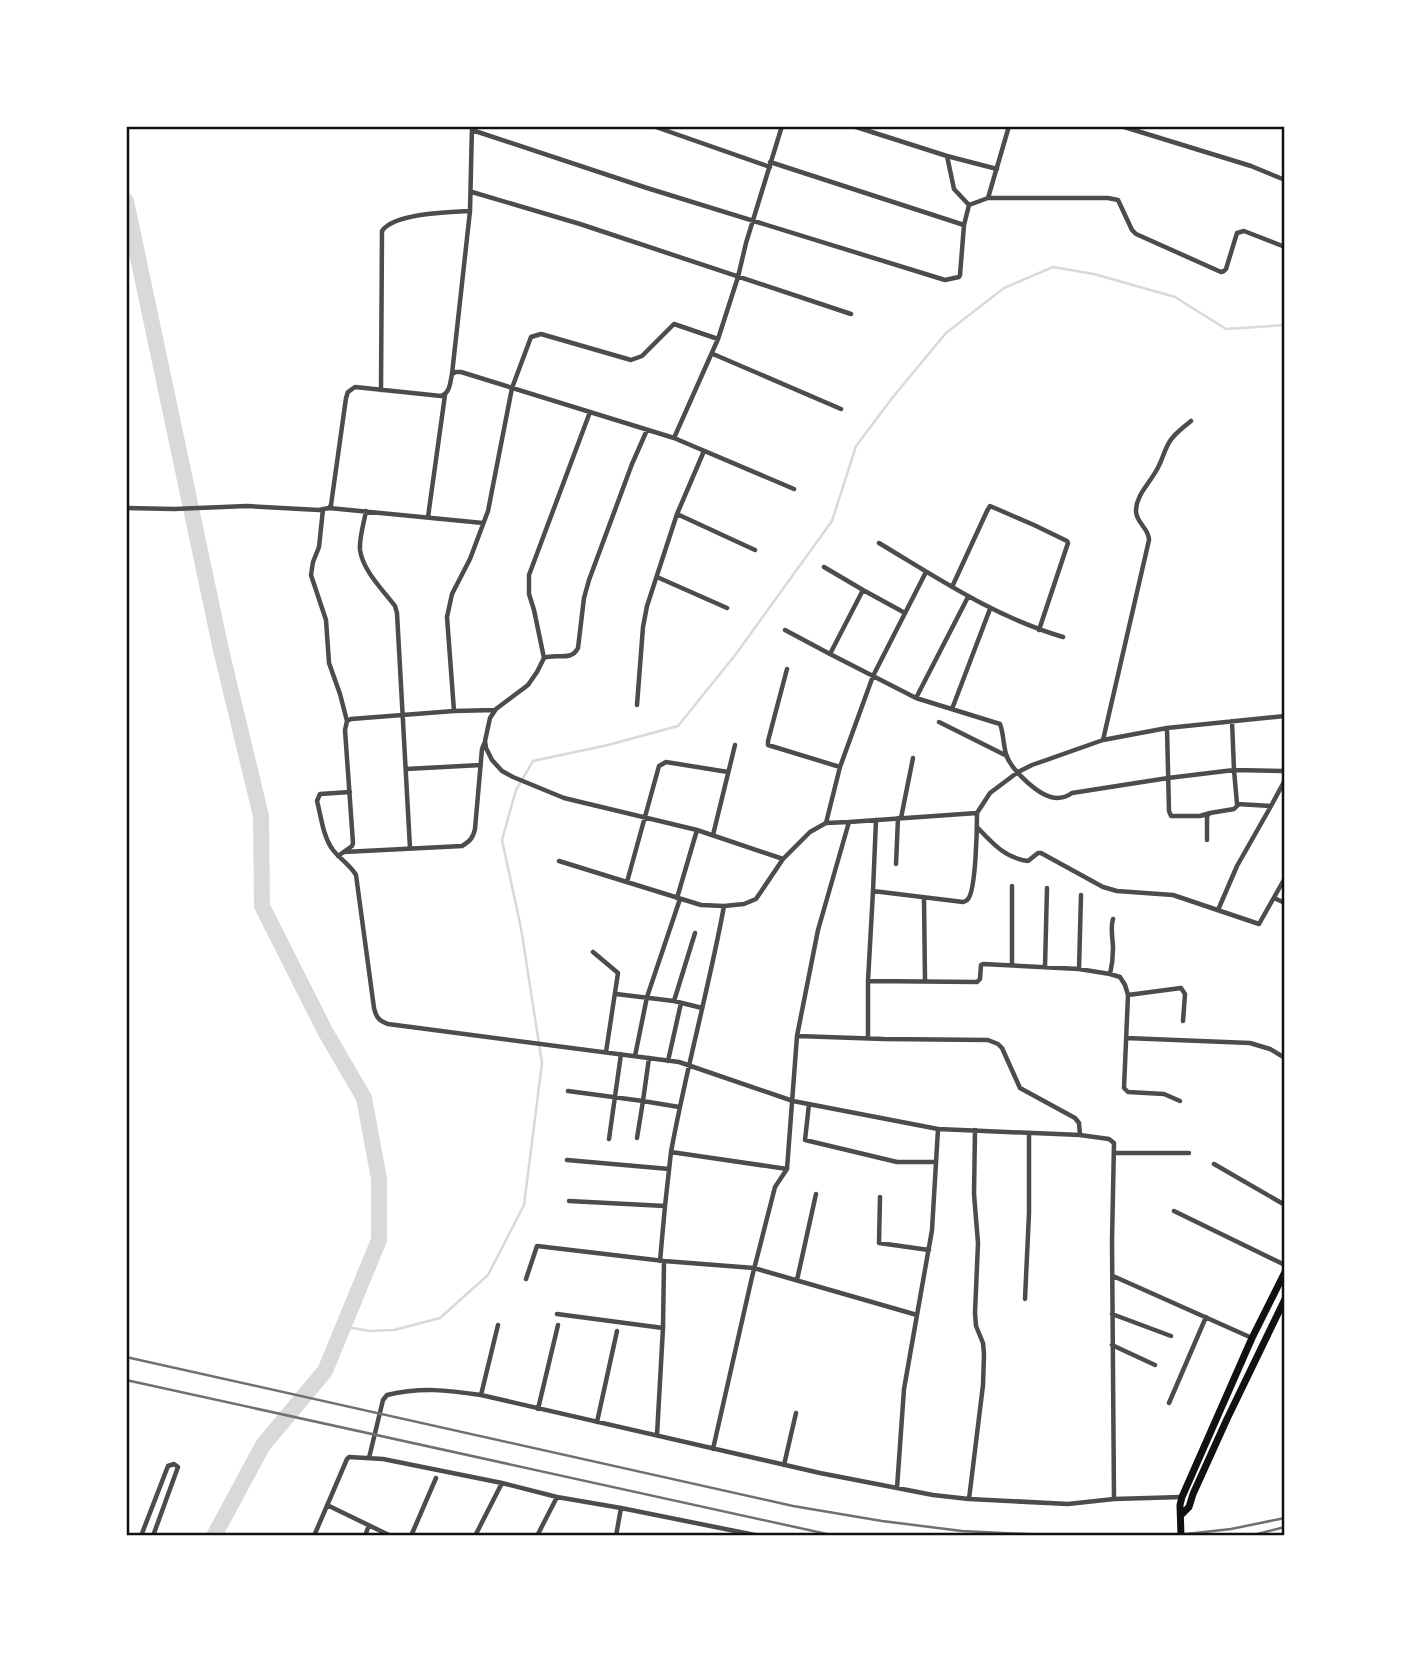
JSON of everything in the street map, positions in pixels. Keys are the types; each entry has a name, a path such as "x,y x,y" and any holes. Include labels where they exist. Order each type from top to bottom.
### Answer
{"highway":[{"path":"1181,1536 1182,1497 1252,1338 1285,1272"},
{"path":"1181,1516 1189,1507 1227,1419 1285,1299"}],"street":[{"path":"653,126 964,225"},
{"path":"674,438 713,354 782,126"},
{"path":"853,126 997,169"},
{"path":"988,198 1009,126"},
{"path":"1121,126 1251,166 1285,180"},
{"path":"428,517 445,394 452,374 472,192 472,128 753,222 945,280 960,275 964,225 969,205"},
{"path":"947,156 954,188 969,205"},
{"path":"472,192 851,314"},
{"path":"969,205 988,198 1113,198 1118,200 1134,232 1221,272 1226,269 1237,233 1241,231 1285,247"},
{"path":"381,390 382,231 392,222 416,215 470,211"},
{"path":"454,711 448,607 488,511 512,388 531,337 541,334 631,360 642,356 674,324 718,339"},
{"path":"713,354 841,409"},
{"path":"452,374 461,372 674,438 794,489"},
{"path":"338,856 353,843 345,730 347,721 329,663 326,620 311,575 326,509 331,505 348,392 355,387 435,396 445,394"},
{"path":"344,852 462,846 473,837 482,749 490,718 496,709 528,685 544,658 529,594 529,575 590,412"},
{"path":"1103,740 1149,540 1149,533 1137,518 1137,503 1156,471 1168,443 1191,421"},
{"path":"544,658 569,657 576,653 589,580 647,430"},
{"path":"637,705 643,626 649,598 677,514 704,451"},
{"path":"126,508 247,506 326,509 484,523"},
{"path":"952,587 990,506 1034,525 1068,543 1039,630"},
{"path":"366,511 360,552 365,565 395,606 397,613 410,848"},
{"path":"677,514 754,550"},
{"path":"880,543 990,609 1063,637"},
{"path":"824,567 905,613"},
{"path":"826,823 840,767 873,676 926,572"},
{"path":"657,577 727,608"},
{"path":"830,654 863,590"},
{"path":"916,698 968,597"},
{"path":"952,709 990,609"},
{"path":"785,630 916,698 1000,724 1007,756 1028,783 1048,796 1057,798 1072,793 1234,770 1285,771"},
{"path":"787,669 768,745 840,767"},
{"path":"347,721 496,709"},
{"path":"873,891 967,901 973,875 977,813 990,793 1032,765 1103,740 1167,728 1285,716"},
{"path":"1232,721 1238,805"},
{"path":"939,722 1007,756"},
{"path":"1167,728 1168,811 1171,816 1200,816 1234,809 1238,805 1271,806"},
{"path":"485,741 492,760 502,771 527,784 564,798 697,830 783,859"},
{"path":"713,835 735,745"},
{"path":"896,864 900,818 913,758"},
{"path":"627,882 659,765 666,762 728,772"},
{"path":"406,769 481,765"},
{"path":"1218,910 1237,866 1285,780"},
{"path":"350,792 320,794 317,801 329,844 356,875 374,1008 381,1021 668,1061 793,1101 938,1129 1080,1135 1112,1140 1115,1153 1112,1241 1114,1499"},
{"path":"559,861 701,905 744,904 756,899 783,859 810,832 826,823 977,813"},
{"path":"1207,840 1206,819 1210,814"},
{"path":"868,1038 876,820"},
{"path":"713,1449 775,1187 787,1169 797,1036 818,930 849,822"},
{"path":"977,827 1010,857 1028,861 1041,853 1103,887 1116,891 1173,895 1259,924 1285,878"},
{"path":"635,1056 647,997 679,898 697,830"},
{"path":"1012,887 1012,964"},
{"path":"1045,967 1048,888"},
{"path":"1079,969 1081,895"},
{"path":"924,898 925,981"},
{"path":"1274,898 1285,903"},
{"path":"657,1435 663,1352 662,1261 671,1152 724,906"},
{"path":"1110,974 1113,954 1112,919"},
{"path":"674,1001 695,933"},
{"path":"593,952 618,973 606,1052"},
{"path":"868,981 977,982 980,979 981,964 1079,969 1120,977 1128,995 1125,1091 1164,1094 1180,1101"},
{"path":"1128,995 1181,988 1185,994 1183,1021"},
{"path":"616,993 702,1008"},
{"path":"668,1061 681,1003"},
{"path":"797,1036 988,1040 1002,1048 1020,1088 1075,1118 1079,1123 1080,1135"},
{"path":"1126,1038 1250,1043 1270,1049 1285,1058"},
{"path":"609,1139 621,1054"},
{"path":"636,1138 649,1058"},
{"path":"568,1091 679,1107"},
{"path":"809,1104 804,1140 897,1162 935,1163"},
{"path":"897,1488 904,1390 932,1230 938,1129"},
{"path":"969,1499 983,1385 984,1354 975,1313 978,1243 974,1194 975,1130"},
{"path":"1025,1299 1029,1133"},
{"path":"671,1152 787,1169"},
{"path":"1115,1153 1189,1153"},
{"path":"567,1160 670,1169"},
{"path":"1214,1164 1285,1205"},
{"path":"797,1280 816,1194"},
{"path":"880,1197 879,1242 929,1250"},
{"path":"569,1201 665,1206"},
{"path":"1174,1211 1285,1265"},
{"path":"526,1279 537,1246 662,1261 754,1268 917,1315"},
{"path":"1112,1276 1252,1338"},
{"path":"557,1314 663,1328"},
{"path":"1112,1314 1171,1336"},
{"path":"1169,1403 1206,1317"},
{"path":"481,1395 498,1325"},
{"path":"538,1409 558,1325"},
{"path":"597,1422 617,1331"},
{"path":"1112,1345 1155,1365"},
{"path":"369,1458 383,1399 387,1395 425,1389 446,1390 481,1395 784,1465 933,1495 1068,1504 1114,1499 1182,1497"},
{"path":"784,1465 796,1413"},
{"path":"314,1536 346,1459 353,1456 383,1458 735,1534 760,1536"},
{"path":"141,1536 168,1466 174,1464 178,1467 153,1536"},
{"path":"411,1536 436,1478"},
{"path":"475,1536 502,1483"},
{"path":"537,1536 557,1497"},
{"path":"327,1505 391,1536"},
{"path":"616,1536 621,1508"},
{"path":"365,1536 369,1525"}],"waterway":[{"path":"126,201 221,650 261,816 262,906 325,1031 364,1098 379,1179 379,1240 325,1371 263,1445 214,1536"},
{"path":"342,1326 369,1331 394,1330 440,1318 488,1275 524,1205 542,1063 521,928 502,840 516,790 533,761 678,726 736,654 832,521 856,446 946,333 1004,288 1053,267 1094,274 1175,297 1226,329 1285,325"}],"railway":[{"path":"126,1357 793,1506 962,1531 1066,1536"},
{"path":"126,1380 836,1536"},
{"path":"1168,1536 1231,1529 1285,1518"},
{"path":"1249,1536 1285,1527"}]}
